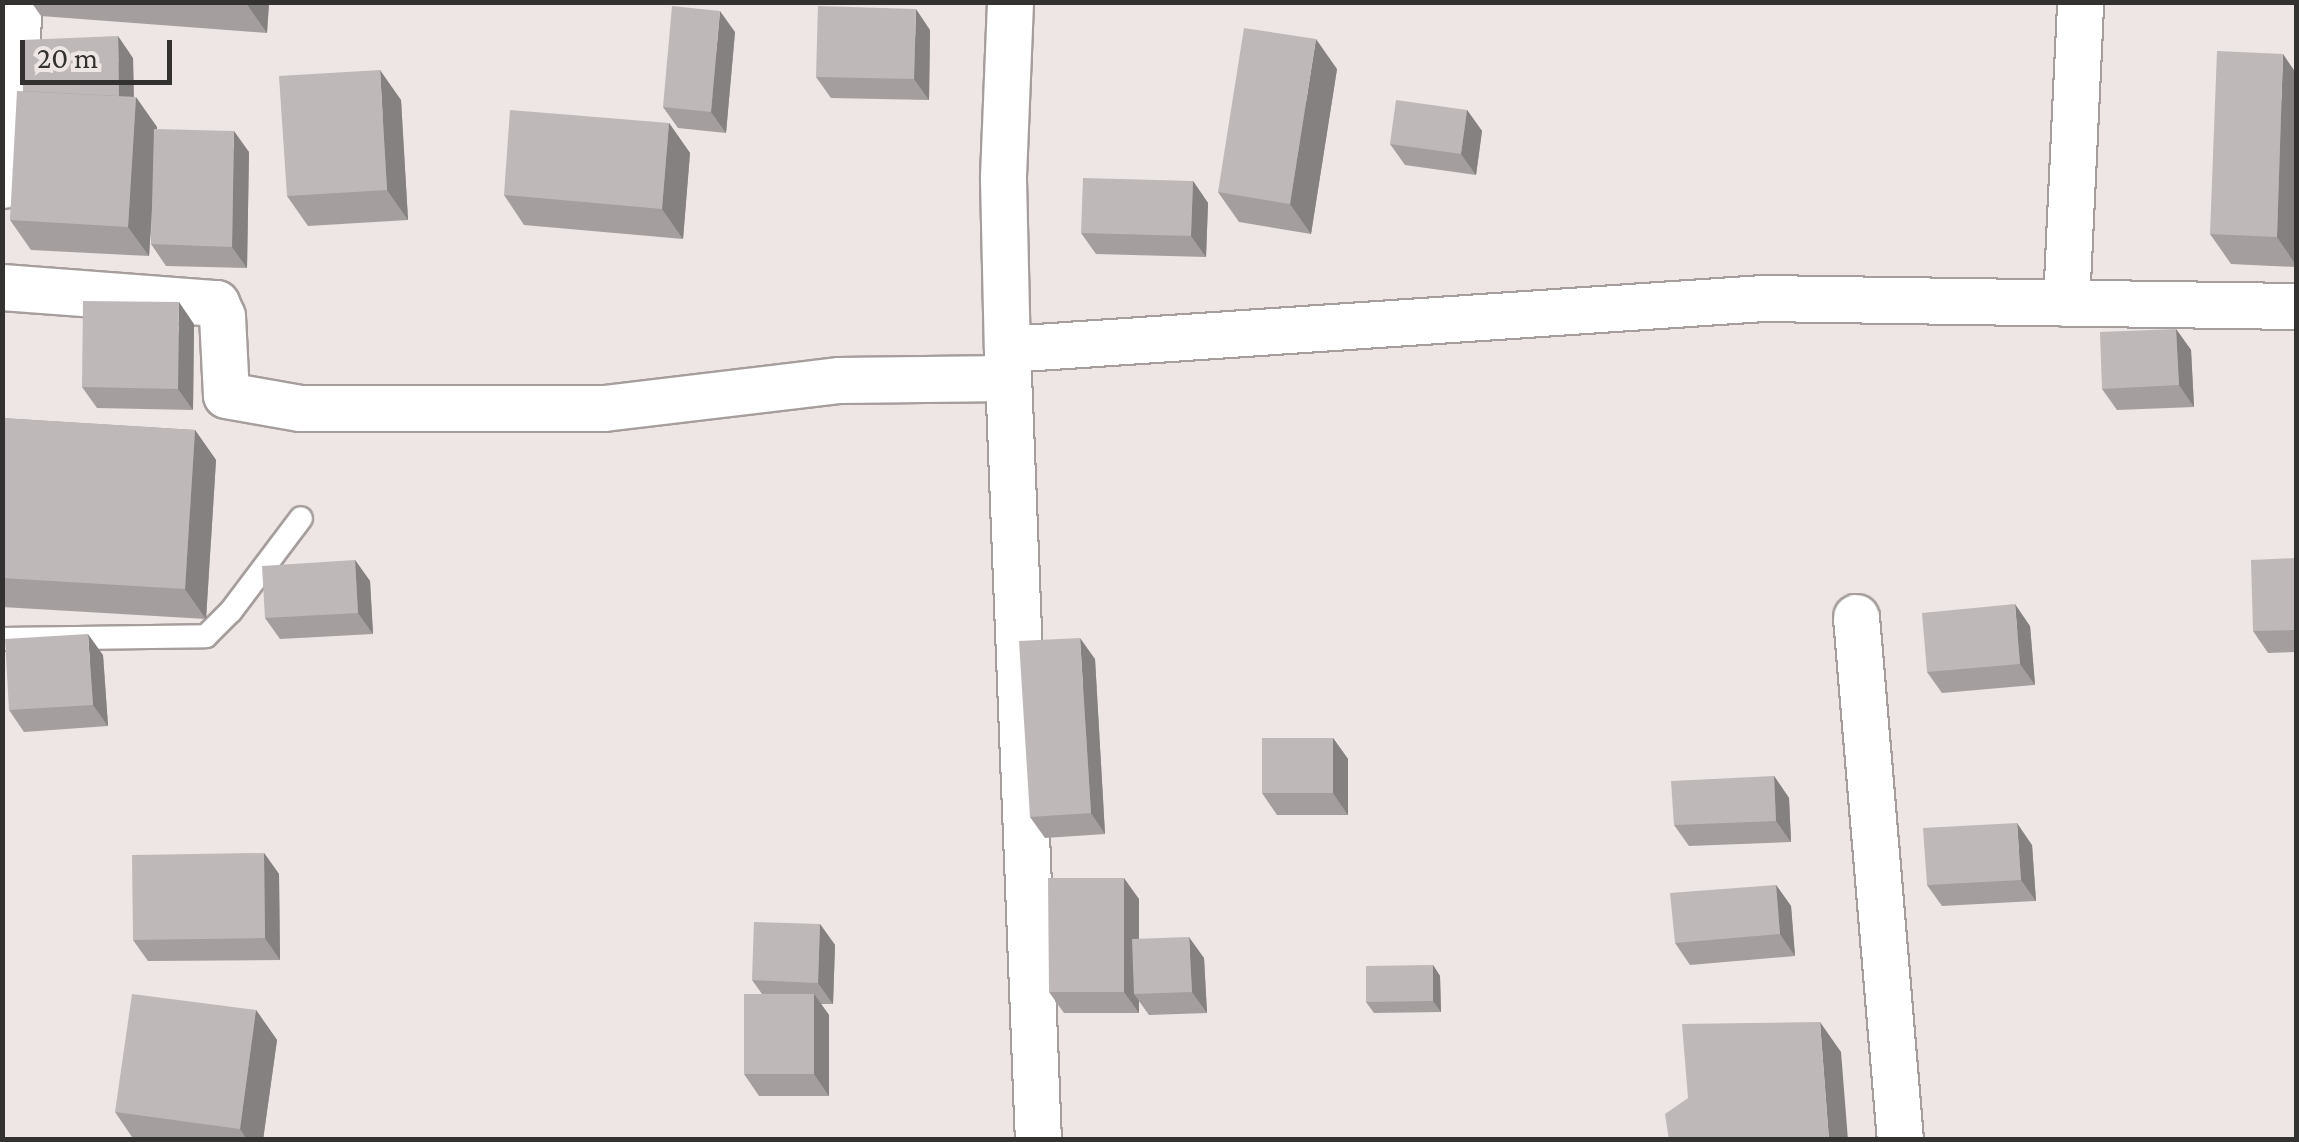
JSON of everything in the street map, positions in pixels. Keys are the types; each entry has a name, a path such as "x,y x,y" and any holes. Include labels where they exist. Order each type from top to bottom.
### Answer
{"street":[{"path":"2,180 14,2"},
{"path":"1010,2 1003,179 1038,1140"},
{"path":"2066,303 2080,2"},
{"path":"2,287 216,303 222,316 226,395 300,408 604,408 839,380 1762,298 2296,306"},
{"path":"1856,617 1900,1140"}],"lane":[{"path":"2,639 206,636 232,611 301,518"}],"building":[{"path":"672,6 720,11 711,112 663,107"},
{"path":"818,6 916,9 914,79 816,77"},
{"path":"1244,28 1316,39 1290,204 1218,192"},
{"path":"118,36 119,96 23,91 22,40"},
{"path":"2217,51 2283,54 2277,237 2210,234"},
{"path":"380,70 387,190 287,196 279,76"},
{"path":"17,91 136,97 128,227 10,220"},
{"path":"1396,100 1467,110 1461,154 1390,144"},
{"path":"510,110 669,123 662,209 504,195"},
{"path":"154,129 234,131 232,247 151,244"},
{"path":"1083,178 1193,181 1191,236 1081,233"},
{"path":"83,301 179,302 178,389 82,387"},
{"path":"2176,329 2179,385 2102,389 2100,332"},
{"path":"2,418 195,430 185,589 2,578"},
{"path":"2296,558 2296,630 2253,631 2251,560"},
{"path":"355,560 358,613 265,618 262,566"},
{"path":"2015,604 2020,664 1927,672 1922,613"},
{"path":"88,634 93,705 9,710 5,639"},
{"path":"1080,638 1091,813 1030,817 1019,641"},
{"path":"1262,738 1333,738 1333,793 1262,793"},
{"path":"1774,776 1776,821 1674,825 1671,781"},
{"path":"2017,823 2021,880 1927,885 1923,828"},
{"path":"264,853 265,938 133,940 132,855"},
{"path":"1048,878 1124,878 1124,992 1049,992"},
{"path":"1776,885 1780,934 1675,943 1670,893"},
{"path":"754,922 820,924 818,983 752,980"},
{"path":"1189,937 1192,992 1134,994 1132,939"},
{"path":"1433,965 1433,1001 1366,1002 1366,966"},
{"path":"132,994 256,1010 240,1129 115,1112"},
{"path":"744,994 814,994 814,1074 744,1074"},
{"path":"1820,1022 1829,1140 1669,1140 1665,1114 1688,1098 1682,1024"}]}
